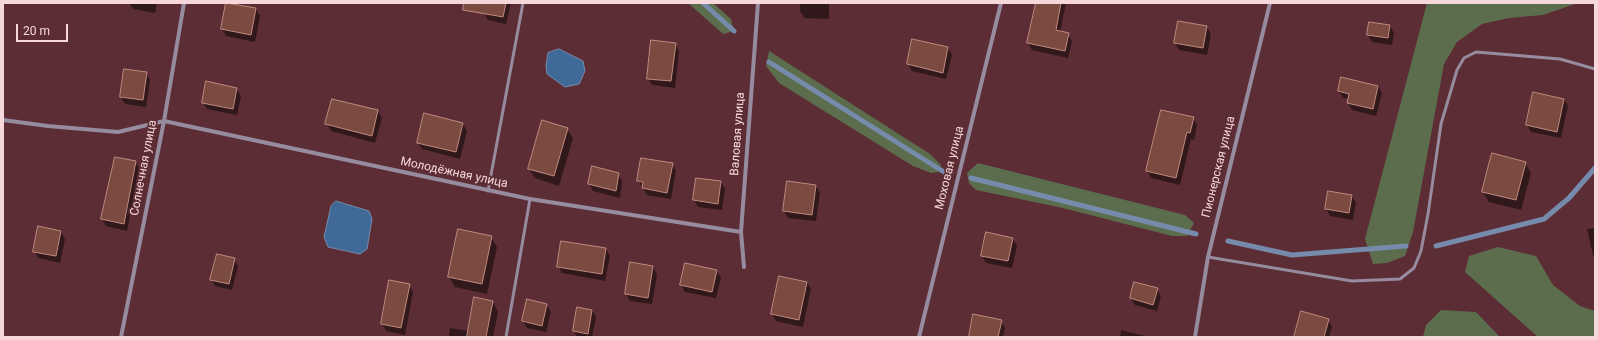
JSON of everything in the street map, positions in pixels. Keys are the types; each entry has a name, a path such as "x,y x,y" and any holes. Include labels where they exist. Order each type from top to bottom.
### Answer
{"street":[{"name":"Солнечная улица","path":"121,337 164,121 184,3"},
{"name":"Валовая улица","path":"744,266 741,232 758,3"},
{"name":"Моховая улица","path":"919,337 1001,3"},
{"name":"Пионерская улица","path":"1195,337 1208,257 1270,3"},
{"path":"3,120 48,126 118,132 164,121"},
{"name":"Молодёжная улица","path":"164,121 488,191 741,232"}],"lane":[{"path":"488,191 523,3"},
{"path":"1208,257 1352,281 1400,279 1414,268 1421,251 1441,124 1457,70 1464,58 1476,52 1560,59 1595,69"},
{"path":"506,337 530,199"}],"green space":[{"path":"688,3 713,3 731,19 734,31 723,34"},
{"path":"1427,3 1578,3 1543,15 1509,18 1482,24 1457,42 1444,64 1413,232 1405,256 1387,263 1373,264 1365,239"},
{"path":"769,51 930,154 941,165 938,172 931,173 913,166 779,83 766,66"},
{"path":"978,163 1185,215 1194,223 1187,236 1172,236 1063,208 976,190 969,183 967,173"},
{"path":"1498,247 1536,256 1553,285 1580,306 1595,311 1595,337 1538,337 1465,272 1469,256"},
{"path":"1441,310 1476,312 1500,337 1423,337 1426,325"}],"water":[{"path":"559,49 583,61 585,71 579,84 565,87 547,74 546,65 548,53"},
{"path":"336,201 369,211 372,219 367,249 360,254 328,247 324,237 331,206"}],"building":[{"path":"226,3 256,8 251,35 221,29"},
{"path":"464,3 506,3 503,17 463,10"},
{"path":"1036,3 1061,3 1056,30 1069,33 1065,51 1027,43"},
{"path":"1178,21 1207,26 1203,48 1174,43"},
{"path":"1369,22 1390,25 1388,38 1367,35"},
{"path":"912,39 948,47 943,73 907,64"},
{"path":"651,40 676,43 671,81 647,79"},
{"path":"124,69 147,72 143,100 120,97"},
{"path":"1341,77 1378,86 1373,109 1347,103 1349,94 1338,91"},
{"path":"206,81 237,88 233,109 202,103"},
{"path":"1533,92 1564,99 1557,132 1526,125"},
{"path":"332,99 378,110 372,136 325,124"},
{"path":"1161,110 1194,117 1190,133 1187,132 1176,178 1146,171"},
{"path":"424,113 463,123 456,152 417,143"},
{"path":"542,120 568,128 554,176 528,169"},
{"path":"1492,153 1526,162 1516,200 1482,192"},
{"path":"115,157 136,161 124,224 101,219"},
{"path":"641,158 673,163 667,193 642,188 643,182 637,181"},
{"path":"592,166 619,173 616,191 588,184"},
{"path":"696,178 721,181 718,204 693,200"},
{"path":"787,181 816,185 812,215 783,211"},
{"path":"1328,191 1352,195 1349,213 1325,209"},
{"path":"38,226 61,231 56,256 33,252"},
{"path":"458,229 492,236 482,284 448,277"},
{"path":"986,232 1013,238 1008,261 981,256"},
{"path":"561,241 606,248 602,274 557,267"},
{"path":"217,254 235,258 229,284 210,280"},
{"path":"630,262 653,266 648,298 625,294"},
{"path":"685,263 717,270 712,292 680,285"},
{"path":"779,276 807,282 799,320 771,314"},
{"path":"389,280 410,284 401,328 381,324"},
{"path":"1134,282 1158,288 1153,305 1130,298"},
{"path":"474,297 493,301 486,337 467,337"},
{"path":"527,299 547,304 542,326 522,321"},
{"path":"577,307 592,310 588,334 573,331"},
{"path":"1301,311 1329,319 1324,337 1294,337"},
{"path":"973,314 1002,320 998,337 969,337"}],"waterway":[{"path":"703,3 734,31"},
{"path":"769,62 944,172"},
{"path":"1436,246 1544,219 1569,198 1595,168"},
{"path":"971,178 1196,234"},
{"path":"1228,241 1292,255 1406,246"}]}
